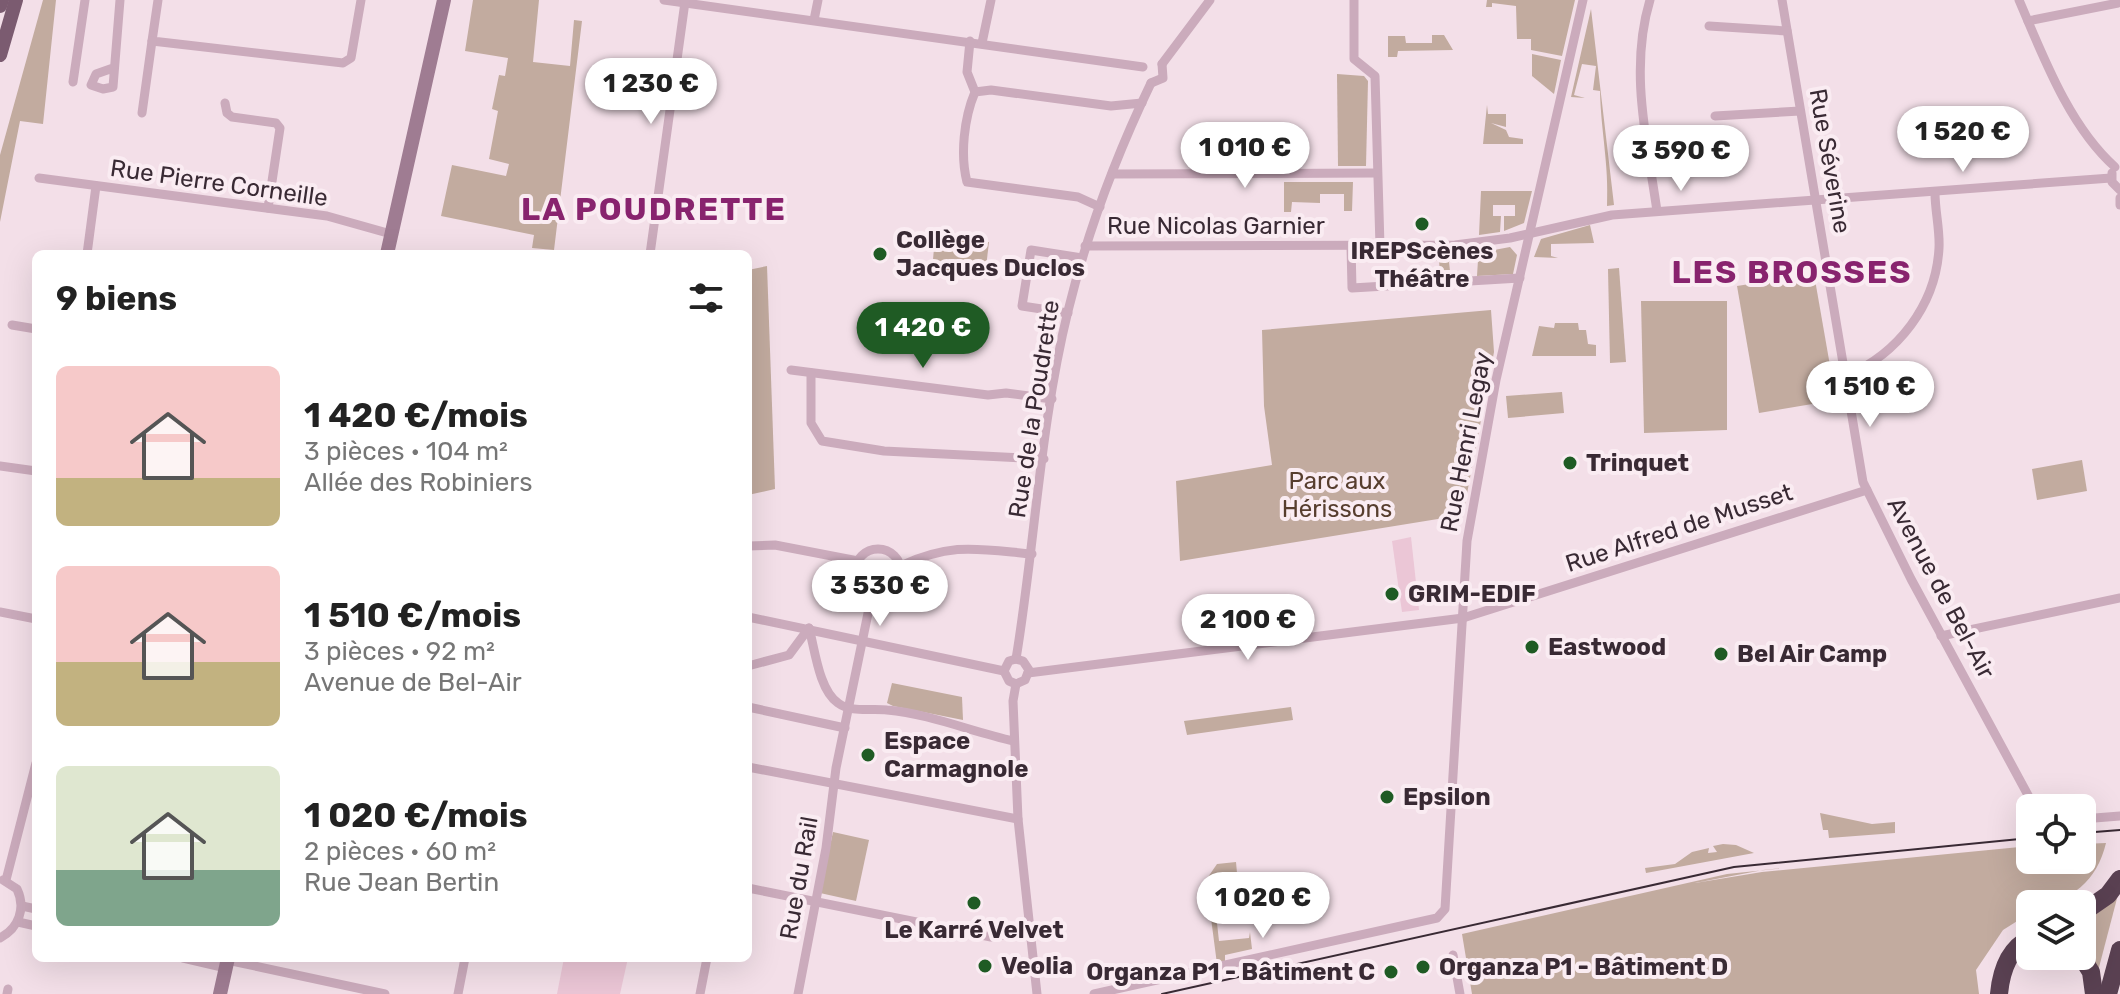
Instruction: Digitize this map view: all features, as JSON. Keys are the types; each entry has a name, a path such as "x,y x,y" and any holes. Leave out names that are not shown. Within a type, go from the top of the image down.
{"highway":[{"path":"2096,903 2108,895 2120,879"},
{"path":"2108,994 2120,950"},
{"path":"1999,994 2003,969 2016,951"},
{"path":"2007,994 2016,966"},
{"path":"2090,970 2094,994"}],"main road":[{"path":"0,6 2,0"},
{"path":"0,55 16,0"}],"street":[{"path":"73,82 85,0"},
{"path":"113,68 120,0"},
{"path":"142,113 158,0"},
{"path":"152,41 343,63 351,58 361,0"},
{"path":"388,250 444,0"},
{"path":"664,0 1143,67 1152,61 1162,64"},
{"path":"814,20 818,0"},
{"path":"982,43 991,0"},
{"path":"1143,67 1144,79 1151,83 1163,78 1162,64 1210,0"},
{"path":"1354,0 1354,59 1375,76 1380,246"},
{"name":"Rue Henri Legay","path":"1094,994 1437,918 1446,901 1467,541 1496,380 1583,0"},
{"path":"1650,0 1639,58 1657,211"},
{"name":"Rue Séverine","path":"1782,0 1846,376"},
{"path":"2019,0 2070,106 2098,151 2118,166 2111,178 2120,190"},
{"path":"651,250 685,2"},
{"path":"2028,21 2078,5 2118,3"},
{"path":"1709,26 1787,31"},
{"path":"970,41 967,72 975,92 968,109 964,169 967,182 1078,197 1100,207"},
{"name":"Rue de la Poudrette","path":"1016,659 1052,399 1068,313 1085,246 1151,83"},
{"path":"975,92 991,90 1111,106 1142,103"},
{"path":"225,103 225,111 232,117 276,123 280,128 268,208"},
{"path":"1715,116 1800,111"},
{"path":"1112,174 1377,173"},
{"name":"Rue Pierre Corneille","path":"39,178 327,216 391,234"},
{"name":"Rue Nicolas Garnier","path":"1085,246 1470,244 1606,215 2111,178"},
{"path":"88,250 96,186"},
{"path":"1846,376 1890,348 1917,318 1931,290 1939,247 1935,193"},
{"path":"2120,198 2120,205"},
{"path":"1351,246 1352,288 1520,278"},
{"path":"1068,313 1022,306 1031,250 1082,258"},
{"path":"12,325 32,328"},
{"path":"791,370 988,395 1006,393 1052,399"},
{"path":"811,373 811,423 822,441 861,449 1044,459"},
{"name":"Avenue de Bel-Air","path":"1846,376 1867,490 1941,636 2027,794"},
{"path":"0,466 32,470"},
{"name":"Rue Alfred de Musset","path":"1028,673 1463,618 1867,490"},
{"path":"752,546 775,545 858,561"},
{"path":"900,566 930,552 961,547 1032,554"},
{"path":"881,549 894,555 900,566 900,576 893,589 872,594 858,583 858,561 866,553 881,549"},
{"name":"Rue du Rail","path":"798,994 836,768 872,594"},
{"path":"1941,636 2120,598"},
{"path":"0,612 32,618"},
{"path":"752,618 1004,671"},
{"path":"752,665 789,655 809,628"},
{"path":"809,628 826,688 836,702 849,709 888,710 962,725 1014,741"},
{"path":"1016,659 1026,663 1028,673 1022,682 1016,684 1009,681 1004,671 1006,664 1016,659"},
{"path":"1016,684 1014,741 1018,819 1037,994"},
{"path":"752,708 845,728"},
{"path":"752,768 1018,819"},
{"path":"0,938 18,922 22,906 17,889 3,880 32,777"},
{"path":"2096,818 2120,816"},
{"path":"752,889 991,937 1030,931"},
{"path":"22,906 32,908"},
{"path":"18,922 32,925"},
{"path":"1453,955 1460,994"},
{"path":"220,994 227,962 385,994"},
{"path":"458,994 464,962"},
{"path":"700,994 706,962"}],"green space":[{"path":"43,0 56,0 43,124 20,121 0,222 0,155"},
{"path":"473,0 539,0 533,62 570,66 574,20 582,21 554,250 532,248 534,235 441,216 452,165 506,176 509,164 489,159 498,111 492,109 499,75 505,76 508,58 465,51"},
{"path":"1487,0 1575,0 1562,56 1531,50 1531,39 1517,39 1516,6 1492,3 1492,7 1486,7"},
{"path":"1591,9 1614,205 1607,206 1600,91 1593,90 1596,66 1582,64 1574,95 1585,98 1571,97"},
{"path":"1432,35 1444,35 1453,50 1398,51 1397,57 1388,57 1388,36 1405,36 1406,43 1432,43"},
{"path":"1532,54 1561,60 1554,94 1532,76"},
{"path":"1337,74 1364,76 1368,81 1366,166 1338,166"},
{"path":"1487,105 1488,114 1506,114 1506,127 1491,123 1506,130 1509,137 1523,139 1523,144 1483,144"},
{"path":"1284,182 1353,182 1352,211 1344,211 1344,194 1320,194 1320,203 1292,202 1291,212 1284,212"},
{"path":"1481,191 1532,191 1524,223 1504,231 1504,216 1515,216 1515,205 1493,205 1493,216 1501,216 1500,232 1479,235"},
{"path":"1590,225 1594,243 1551,244 1551,256 1558,258 1534,257 1541,239"},
{"path":"935,237 989,242 985,276 932,271"},
{"path":"1510,247 1517,255 1513,274 1477,276 1478,260 1449,262 1450,271 1465,271 1472,276 1429,279 1428,273 1440,272 1439,261 1427,261 1427,253 1478,253"},
{"path":"767,266 775,489 752,494 752,269"},
{"path":"1619,268 1626,362 1610,363 1608,269"},
{"path":"1814,274 1836,400 1759,413 1737,286"},
{"path":"1641,301 1727,301 1727,430 1644,433"},
{"name":"Parc aux Hérissons","path":"1491,310 1494,352 1462,520 1445,522 1444,518 1180,561 1176,481 1272,465 1264,406 1262,330"},
{"path":"1555,323 1578,323 1579,330 1586,330 1588,344 1596,345 1596,356 1532,356 1539,326 1554,328"},
{"path":"1881,362 1889,386 1858,394 1855,380"},
{"path":"1562,392 1564,413 1508,418 1506,396"},
{"path":"2082,460 2087,491 2037,500 2032,469"},
{"path":"892,683 962,697 963,720 887,703"},
{"path":"1291,707 1293,720 1187,735 1184,721"},
{"path":"1820,813 1872,824 1895,822 1895,833 1829,838 1828,830 1823,830"},
{"path":"833,832 869,840 856,901 820,893"},
{"path":"2096,843 2106,843 2096,869"},
{"path":"1736,845 1754,853 1646,873 1645,868 1675,864 1692,852 1709,848 1708,853 1717,852 1713,846"},
{"path":"2016,847 2016,874 2092,874 2077,890 2016,890 2016,922 2003,930 1976,970 1979,994 1472,994 1462,934 1727,874 1761,870 1695,883 1762,872"},
{"path":"1236,862 1237,873 1221,877 1225,910 1221,911 1223,922 1217,923 1219,941 1249,938 1250,932 1252,949 1225,955 1225,963 1217,964 1206,880 1217,864"},
{"path":"2120,887 2097,975 2094,970 2096,906"}],"shaded area":[{"path":"1411,537 1419,610 1402,612 1392,541"},
{"path":"563,962 627,962 620,994 557,994"}],"tram line":[{"path":"2096,832 2120,830"},
{"path":"1162,994 1734,867 2016,839"}],"place":[{"name":"IREPScènes Théâtre","path":"1422,224"},
{"name":"Collège Jacques Duclos","path":"880,254"},
{"name":"Trinquet","path":"1570,463"},
{"name":"GRIM-EDIF","path":"1392,594"},
{"name":"Eastwood","path":"1532,647"},
{"name":"Bel Air Camp","path":"1721,654"},
{"name":"Espace Carmagnole","path":"868,755"},
{"name":"Epsilon","path":"1387,797"},
{"name":"Le Karré Velvet","path":"974,903"},
{"name":"Veolia","path":"985,966"},
{"name":"Organza P1 - Bâtiment D","path":"1423,967"},
{"name":"Organza P1 - Bâtiment C","path":"1391,972"}],"district":[{"name":"LA POUDRETTE","path":"654,209"},
{"name":"LES BROSSES","path":"1792,272"}]}
